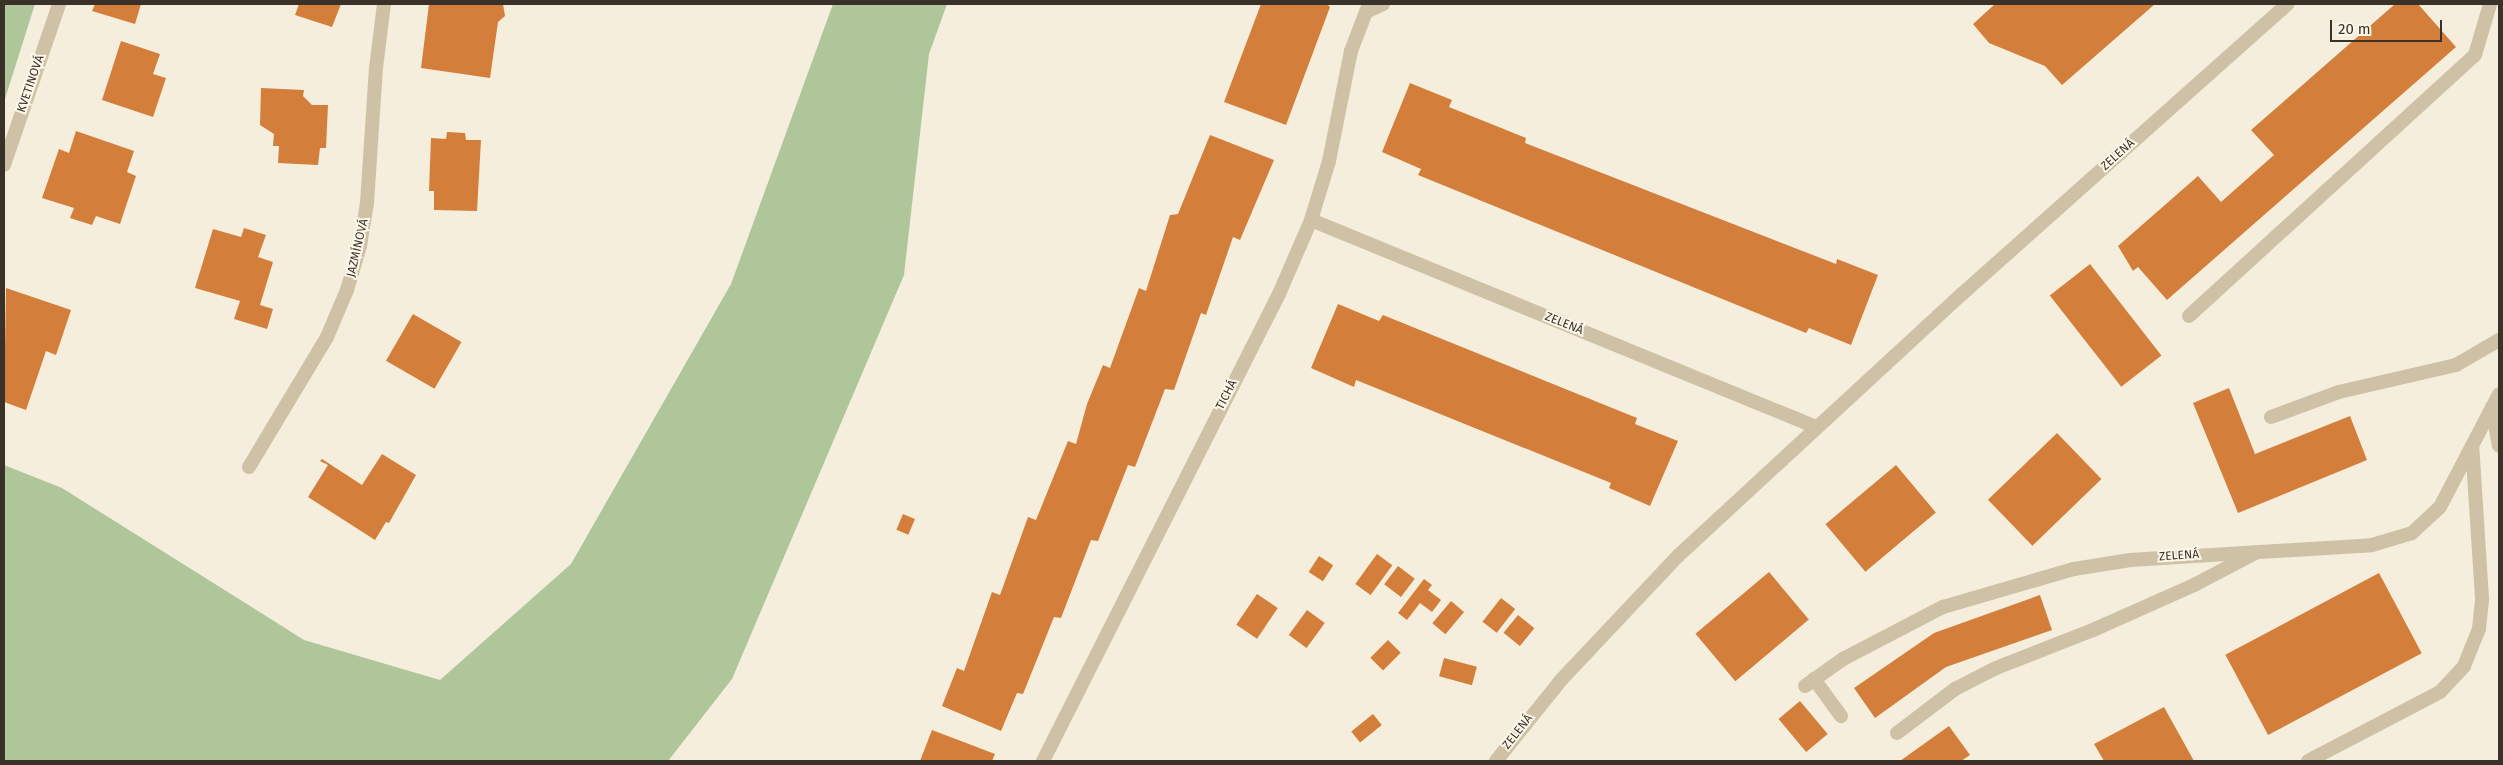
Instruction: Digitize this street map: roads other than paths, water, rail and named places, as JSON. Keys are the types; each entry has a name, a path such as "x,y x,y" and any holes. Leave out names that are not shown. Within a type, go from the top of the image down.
{"street":[{"name":"KVETINOVÁ","path":"4,165 58,4"},
{"name":"JAZMÍNOVÁ","path":"249,467 327,337 347,290 360,246 367,203 376,68 384,4"},
{"name":"TICHÁ","path":"1044,761 1274,302 1311,220 1329,161 1351,51 1367,8 1382,4"},
{"name":"ZELENÁ","path":"1496,761 1540,704 1610,625 1680,554 1816,427 2286,4"},
{"path":"2189,316 2475,55 2488,22 2490,4"},
{"path":"2488,22 2499,11"},
{"name":"ZELENÁ","path":"1311,220 1816,427"},
{"path":"2272,417 2339,392 2456,365 2499,340"},
{"name":"ZELENÁ","path":"1841,716 1809,683 1890,632 1943,608 2038,580 2130,560 2372,545 2412,533 2440,507 2499,394"},
{"path":"2492,407 2499,445"},
{"path":"2308,761 2440,692 2464,666 2479,630 2482,598 2472,446"},
{"path":"1897,733 1955,690 1996,668 2102,626 2258,552"}]}
